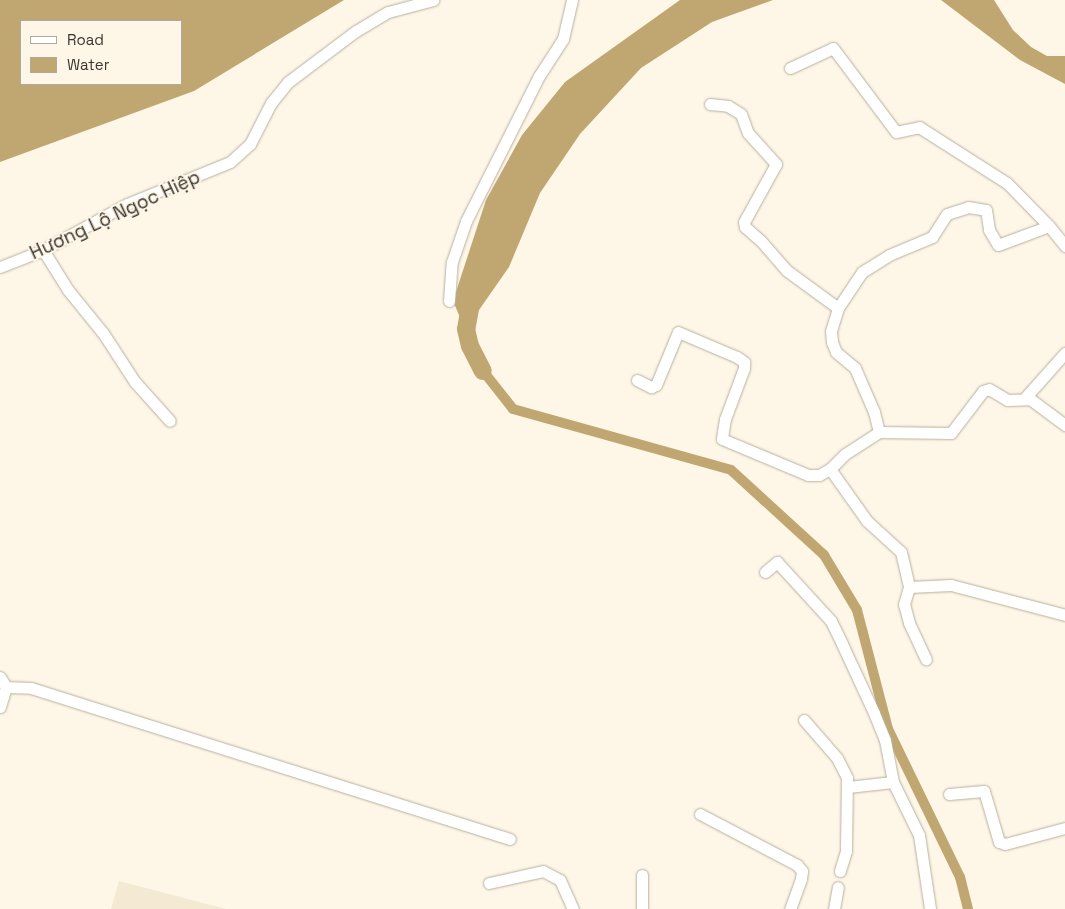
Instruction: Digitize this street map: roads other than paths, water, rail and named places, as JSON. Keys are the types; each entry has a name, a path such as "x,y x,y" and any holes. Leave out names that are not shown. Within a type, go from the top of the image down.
{"street":[{"name":"Hương Lộ Ngọc Hiệp","path":"0,267 43,250 127,204 230,162 250,144 271,103 288,82 356,31 382,16 398,8 433,0"},
{"path":"449,301 452,262 466,221 538,76 563,39 572,0"},
{"path":"790,68 833,48 896,132 919,127 1008,183 1065,246"},
{"path":"710,104 728,106 741,114 748,133 776,164 744,222 745,227 761,241 786,270 838,308"},
{"path":"879,432 874,412 855,368 836,352 832,342 831,331 838,308 862,272 888,255 932,237 940,221 956,209 980,207 986,210 992,240 998,245 1048,226"},
{"path":"43,250 68,290 103,333 135,382 170,421"},
{"path":"637,380 651,387 656,385 674,337 678,332 686,333 744,362 725,419 722,439 808,475 819,475 830,469 845,454 879,432 951,432 983,391 989,389 1007,400 1024,400 1040,404 1065,425"},
{"path":"1024,400 1065,353"},
{"path":"830,469 867,521 901,552 910,587 904,604 909,623 926,659"},
{"path":"765,572 777,562 831,621 885,740 894,782 918,835 930,909"},
{"path":"910,587 951,585 1065,615"},
{"path":"0,707 3,682 31,688 510,839"},
{"path":"804,720 837,758 847,778 846,851 840,871"},
{"path":"848,787 894,782"},
{"path":"949,794 984,791 999,842 1006,844 1065,828"},
{"path":"700,814 797,865 802,871 802,880 790,909"},
{"path":"489,883 543,871 560,880 573,909"},
{"path":"642,875 642,909"},
{"path":"834,909 838,887"}],"water":[{"path":"0,0 344,0 194,91 0,162"},
{"path":"680,0 773,0 712,22 641,68 580,134 540,193 509,267 479,310 475,331 483,371 453,301 486,200 522,135 565,82"},
{"path":"941,0 994,0 1013,30 1031,47 1047,56 1065,56 1065,84 1020,60"}],"waterway":[{"path":"469,312 466,329 470,346 483,371"},
{"path":"483,371 513,409 731,470 824,555 857,610 888,729 960,877 968,909"}]}
